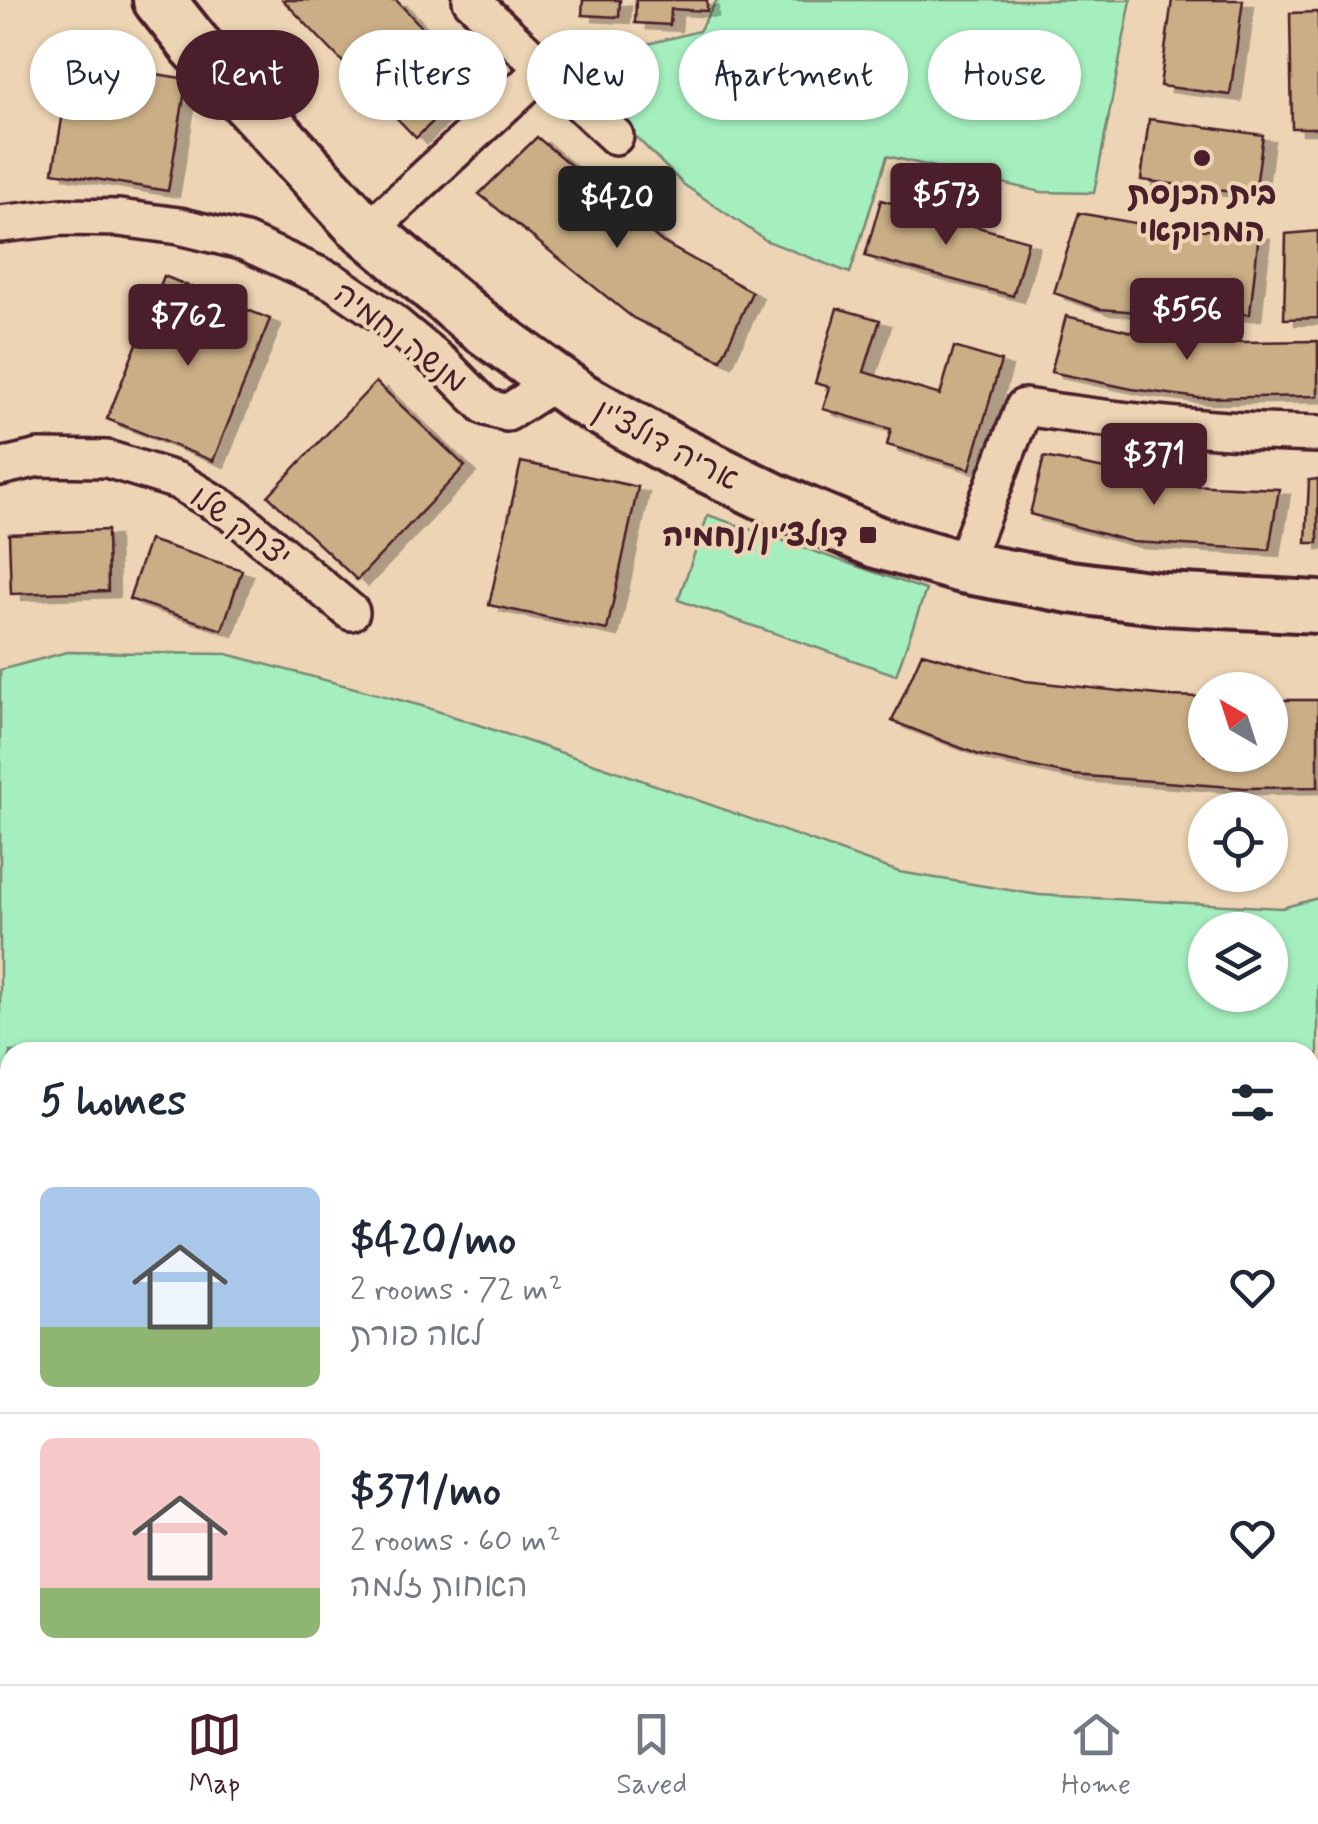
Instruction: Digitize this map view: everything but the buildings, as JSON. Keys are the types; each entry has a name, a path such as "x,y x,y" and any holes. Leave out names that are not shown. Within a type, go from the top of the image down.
{"street":[{"name":"אריה דולצ'ין","path":"160,0 268,127 368,231 476,323 580,398 671,449 776,500 876,542 962,567 1164,599 1318,607"},
{"path":"471,0 527,54"},
{"path":"368,231 527,84"},
{"path":"597,120 614,136"},
{"name":"מנשה נחמיה","path":"0,224 119,218 178,226 245,242 334,282 387,318 446,367 486,408 508,413 557,381"},
{"path":"962,567 1024,408 1133,423 1318,434"},
{"name":"יצחק שלו","path":"0,467 39,458 107,459 178,481 235,515 351,612"}],"green space":[{"path":"717,0 1131,0 1094,193 1041,192 887,156 850,273 767,241 683,184 621,120 659,120 659,41 679,36 679,120 908,120 908,30 700,30"},
{"path":"708,515 926,590 896,675 678,600"},
{"path":"67,652 227,654 422,706 899,872 1039,895 1282,908 1318,898 1318,1042 0,1042 0,670"}],"place":[{"name":"בית הכנסת המרוקאי","path":"1202,158"},
{"name":"דולצ׳ין/נחמיה","path":"868,535"}]}
